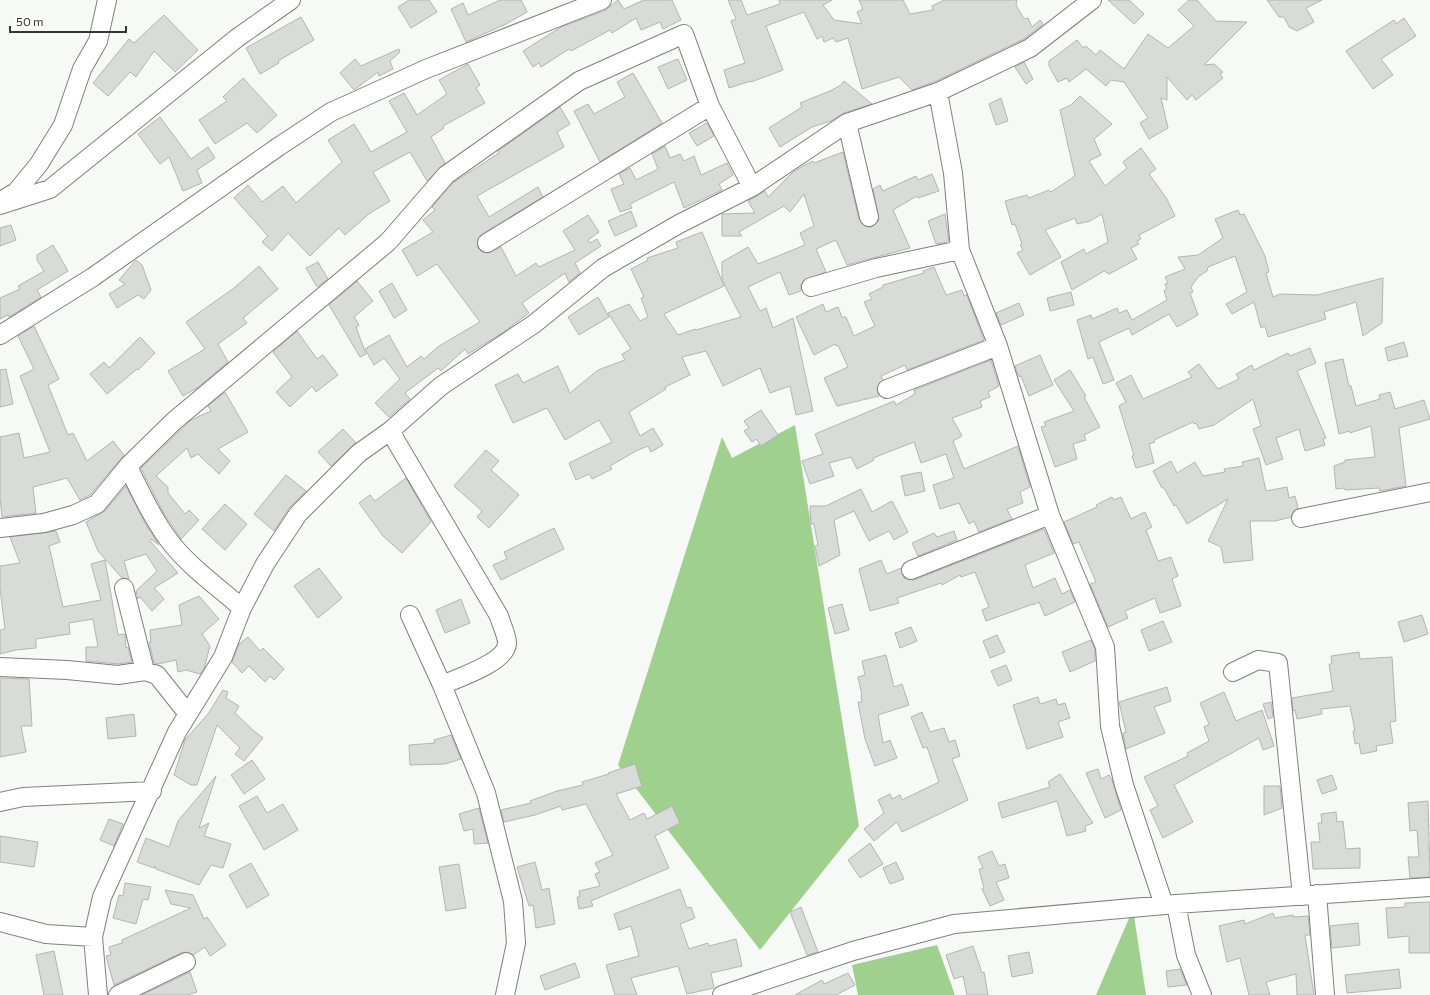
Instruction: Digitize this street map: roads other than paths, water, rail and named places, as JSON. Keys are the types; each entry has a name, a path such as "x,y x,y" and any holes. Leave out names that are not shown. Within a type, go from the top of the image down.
{"street":[{"path":"0,201 16,192 40,164 63,125 82,69 98,41 107,0"},
{"path":"0,205 50,189 237,38 291,0"},
{"path":"0,335 93,277 278,147 331,112 426,69 602,0"},
{"path":"98,995 93,937 102,897 152,791 177,732 223,657 242,608 265,564 298,514 359,453 390,431 441,386 534,324 603,268 679,224 752,187 846,123 938,92 1030,48 1092,0"},
{"path":"0,528 44,523 73,515 97,504 129,465 174,421 388,242 446,175 579,81 684,34 710,106 752,187"},
{"path":"938,92 953,174 960,250 998,346 1050,516 1105,647 1110,726 1124,784 1202,995"},
{"path":"487,243 710,106"},
{"path":"846,123 869,217"},
{"path":"811,287 876,268 960,250"},
{"path":"887,389 998,346"},
{"path":"390,431 499,616 507,643 504,654 485,666 442,685"},
{"path":"129,465 131,473 151,513 172,543 198,570 242,608"},
{"path":"1300,518 1430,492"},
{"path":"911,570 1050,516"},
{"path":"124,588 145,671"},
{"path":"410,615 442,685 486,793 513,901 516,942 505,995"},
{"path":"1233,672 1258,660 1278,663 1309,895 1325,995"},
{"path":"0,667 67,670 118,675 145,671 157,675 188,714"},
{"path":"0,802 22,797 152,791"},
{"path":"722,995 853,951 954,924 1170,905 1430,887"},
{"path":"0,922 46,934 93,937"},
{"path":"118,995 186,962"}]}
